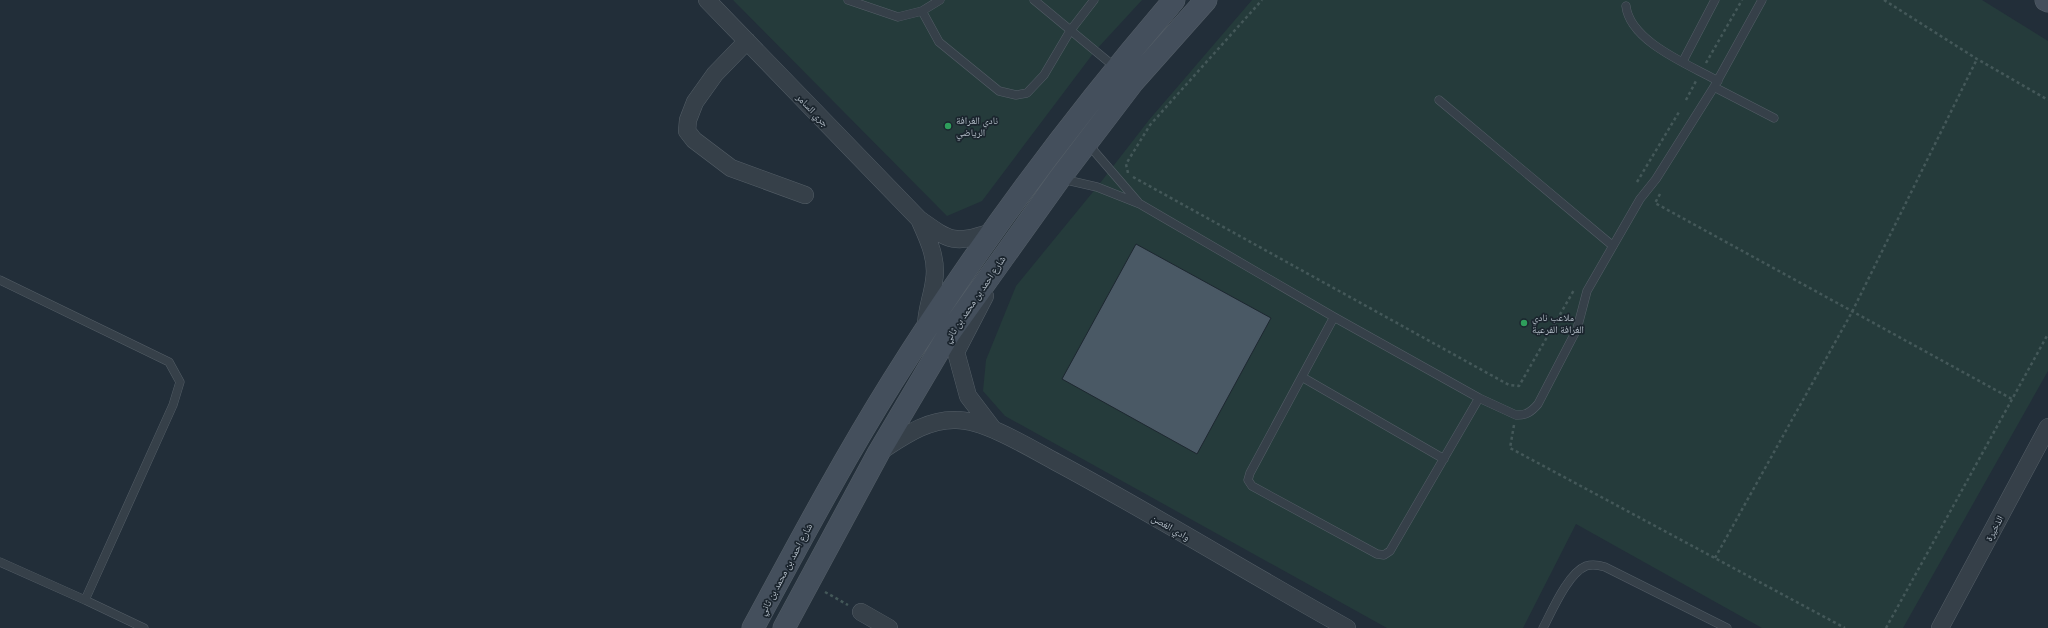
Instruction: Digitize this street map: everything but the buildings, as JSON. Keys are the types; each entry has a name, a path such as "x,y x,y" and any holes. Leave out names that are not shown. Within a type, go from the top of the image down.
{"street":[{"name":"جري السامر","path":"707,0 919,219 946,236 959,240 992,232"},
{"name":"شارع احمد بن محمد بن ثاني","path":"754,628 844,462 890,384 926,330 992,232 1047,156 1174,0"},
{"name":"شارع احمد بن محمد بن ثاني","path":"784,628 879,452 950,332 1060,178 1088,144 1141,72 1206,0"},
{"path":"747,41 715,74 694,102 688,120 687,131 694,140 731,168 805,195"},
{"name":"جري السامر","path":"919,219 931,248 936,269 925,318 926,330"},
{"name":"وادي الغصن","path":"993,429 968,396 956,352 1012,244"},
{"name":"وادي الغصن","path":"879,452 913,431 935,422 957,420 993,429 1090,480 1344,627"},
{"name":"الذخيرة","path":"1940,628 2048,427"},
{"path":"861,612 883,626"}],"lane":[{"path":"848,0 898,17 922,11 940,0"},
{"path":"1034,0 1117,69"},
{"path":"922,11 939,42 999,91 1016,95 1027,93 1044,74 1070,31 1094,0"},
{"path":"1683,61 1715,0"},
{"path":"1060,178 1097,187 1140,204 1334,317 1479,398 1516,415 1530,413 1538,404 1577,330 1586,291 1640,199 1656,179 1716,84 1762,0"},
{"path":"1626,6 1626,12 1637,30 1651,43 1702,72 1716,84 1774,118"},
{"path":"1440,100 1613,246"},
{"path":"1088,144 1140,204"},
{"path":"0,280 169,362 180,382 173,405 85,600"},
{"path":"1334,317 1250,473 1248,480 1252,486 1377,554 1384,555 1390,551 1479,398"},
{"path":"1302,377 1444,459"},
{"path":"0,562 144,628"},
{"path":"1543,628 1572,577 1586,566 1596,565 1605,567 1727,628"}],"path":[{"path":"1262,0 1150,125 1126,164 1128,174 1509,385 1519,386 1576,286"},
{"path":"1686,100 1742,0"},
{"path":"1884,0 1977,59 2048,100"},
{"path":"1716,558 1852,312 1977,59"},
{"path":"1635,185 1679,112"},
{"path":"1649,188 1660,194 1655,203 2012,399"},
{"path":"1886,628 2048,334"},
{"path":"1516,415 1510,448 1845,628"},
{"path":"809,583 861,612"}],"green space":[{"name":"نادي الغرافة الرياضي","path":"733,0 1142,0 1095,51 982,201 947,216"},
{"name":"ملاعب نادي الغرافة الفرعية","path":"1252,0 1982,0 2048,41 2048,371 1903,628 1762,628 1576,524 1523,628 1387,628 1005,416 983,391 986,360 1016,286 1097,187 1149,120"}],"place":[{"name":"نادي الغرافة الرياضي","path":"948,126"},
{"name":"ملاعب نادي الغرافة الفرعية","path":"1524,323"}]}
